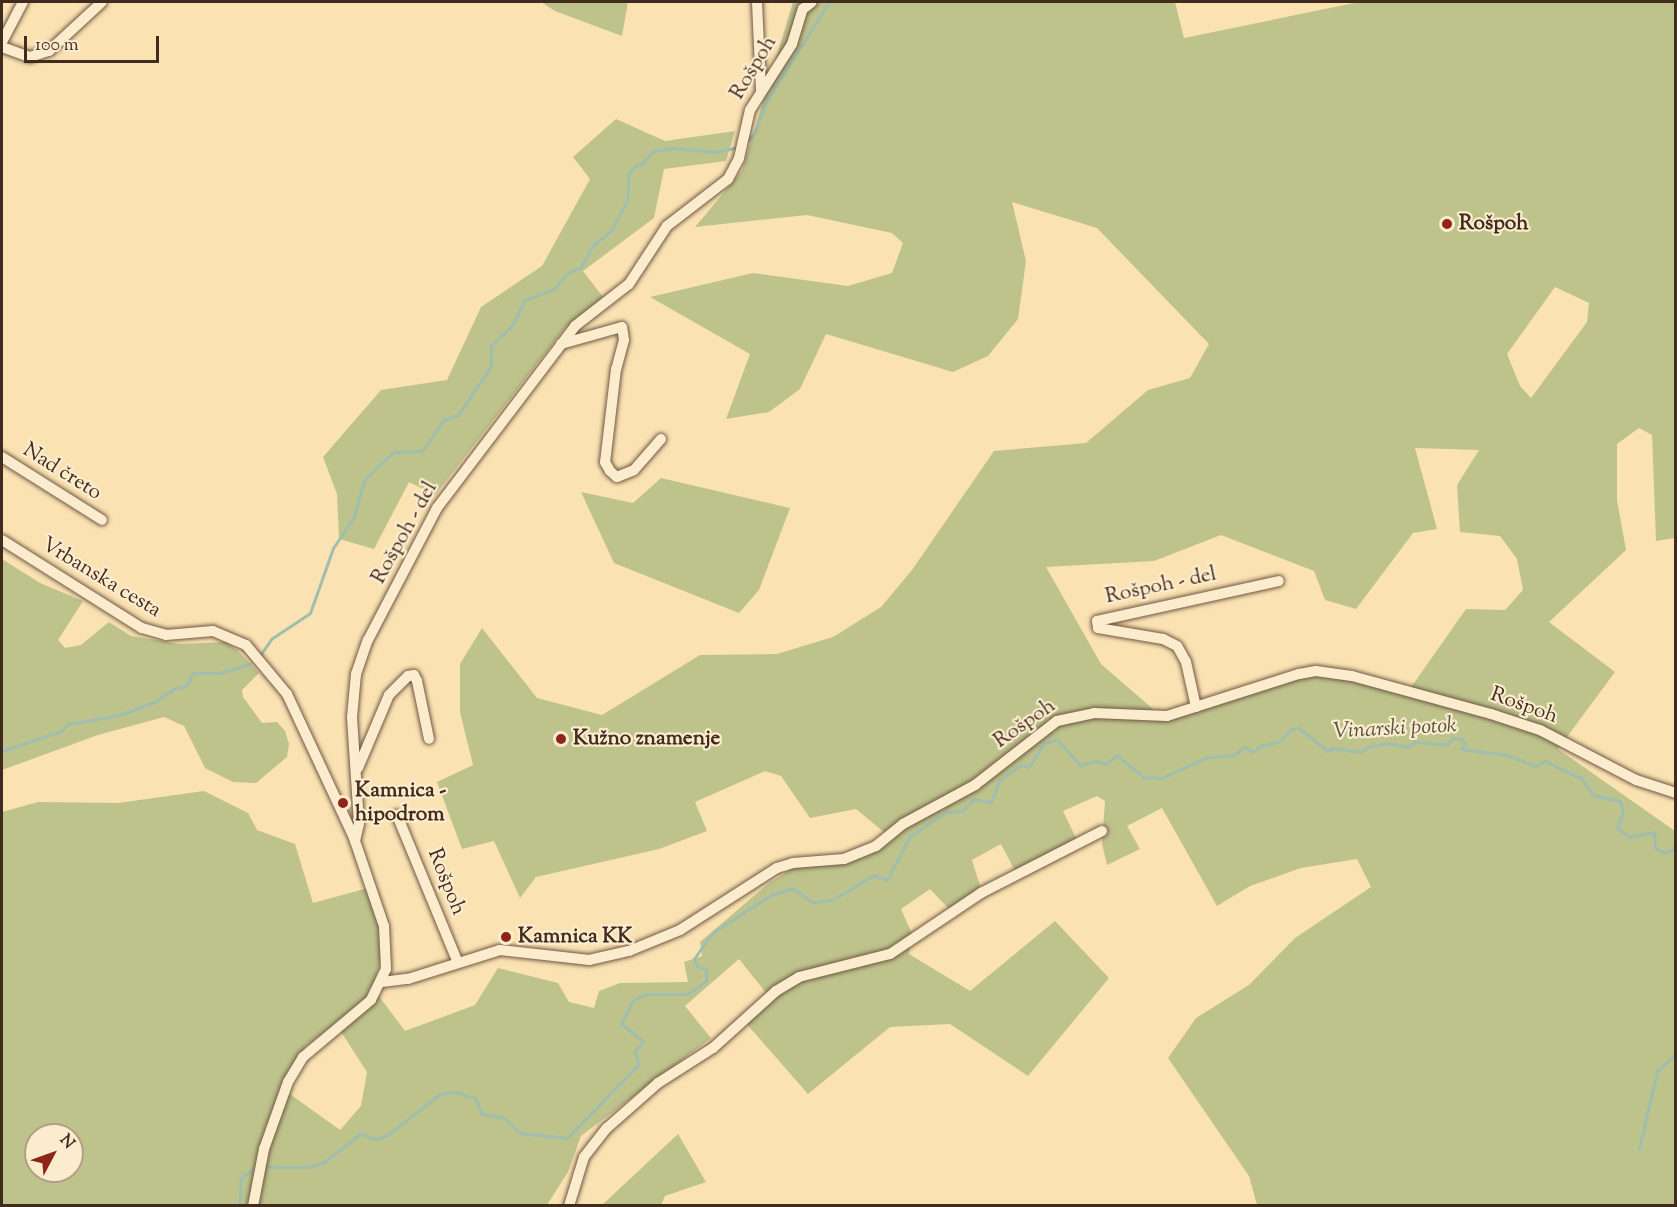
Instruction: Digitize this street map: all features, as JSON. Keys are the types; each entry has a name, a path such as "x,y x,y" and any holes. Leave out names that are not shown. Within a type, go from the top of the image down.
{"street":[{"path":"2,42 23,2"},
{"path":"2,47 30,57 49,51 102,2"},
{"path":"757,2 761,91"},
{"name":"Rošpoh","path":"739,158 741,138 761,91 792,44 803,9 812,2"},
{"name":"Rošpoh - del","path":"355,841 359,824 352,717 356,674 368,640 437,508 575,326 628,284 667,226 715,191 728,178 739,158"},
{"path":"561,344 622,327 624,340 616,369 605,462 610,471 624,476 634,470 661,438"},
{"name":"Nad čreto","path":"2,457 102,520"},
{"name":"Vrbanska cesta","path":"2,540 142,628 156,634 225,633 251,650 267,667 304,725 355,841"},
{"name":"Rošpoh - del","path":"1196,707 1186,662 1177,646 1163,639 1098,628 1096,621 1279,581"},
{"name":"Rošpoh","path":"382,982 408,980 508,949 589,960 629,951 680,930 777,868 793,863 844,860 876,846 903,824 975,785 1057,721 1094,713 1167,716 1299,674 1316,671 1352,676 1540,730 1636,780 1676,793"},
{"name":"Rošpoh - del","path":"357,770 389,695 408,676 414,675 417,681 429,739"},
{"name":"Rošpoh","path":"397,815 458,963"},
{"path":"569,1206 585,1157 607,1128 658,1083 713,1048 776,992 799,977 890,954 981,893 1102,831"},
{"path":"253,1206 261,1162 279,1103 303,1057 351,1020 375,996 382,982 388,954 384,926 355,841"}],"green space":[{"path":"541,2 628,2 622,36 555,11"},
{"path":"793,2 1175,2 1184,38 1359,2 1675,2 1675,538 1656,541 1652,435 1639,428 1617,444 1617,500 1626,550 1549,622 1615,672 1558,749 1675,831 1675,1205 1257,1205 1249,1176 1168,1058 1196,1018 1249,985 1295,938 1371,887 1357,859 1301,868 1250,886 1217,906 1162,808 1127,826 1140,849 1107,865 1102,844 1105,801 1097,796 1063,811 1077,840 1015,871 1001,844 972,860 981,889 950,910 930,889 901,909 912,934 909,954 970,991 1055,921 1109,978 1028,1076 950,1024 890,1027 808,1094 745,1022 771,999 739,959 685,1006 711,1038 581,1136 568,1172 547,1205 2,1206 2,812 38,802 118,803 204,791 248,813 257,830 295,844 313,903 368,888 383,924 382,955 373,988 405,1031 475,1005 498,968 558,983 569,1002 594,1008 599,991 620,983 688,982 684,962 702,956 700,942 769,883 795,867 862,858 891,838 856,809 810,818 781,776 765,771 695,802 707,831 659,849 536,877 520,898 494,841 462,849 437,782 473,765 460,712 460,664 482,628 537,698 602,715 700,655 777,654 833,637 881,607 912,570 994,451 1086,443 1148,390 1190,378 1209,344 1097,228 1012,202 1026,261 1018,319 988,356 953,372 826,334 800,389 769,412 726,419 750,354 650,297 753,273 848,286 892,273 903,243 892,233 807,215 695,227 742,171","holes":["1555,287 1589,303 1587,322 1531,398 1520,386 1507,354","1415,448 1479,450 1457,485 1460,532 1500,536 1517,559 1523,590 1505,610 1466,609 1407,693 1311,672 1161,716 1101,664 1046,567 1154,561 1221,535 1314,571 1325,600 1356,609 1413,533 1437,529","336,1024 367,1072 361,1106 340,1130 280,1087 306,1046"]},
{"path":"616,119 665,141 735,131 726,161 664,169 654,218 583,271 603,297 564,329 435,495 409,482 374,549 339,539 337,494 323,457 381,390 447,380 481,307 542,266 590,179 573,157"},
{"path":"661,478 790,508 759,590 739,613 614,563 581,492 633,503"},
{"path":"2,559 40,583 83,601 58,640 65,648 81,645 109,622 131,636 180,644 225,642 237,650 259,673 242,690 243,697 262,723 277,722 285,731 289,744 287,757 256,783 233,782 205,768 184,726 164,717 98,735 2,770"},
{"path":"678,1134 706,1182 665,1196 661,1205 602,1205"}],"waterway":[{"path":"745,144 755,132 766,102 829,2"},
{"path":"259,657 271,639 310,613 333,548 354,517 364,480 393,452 422,451 444,420 458,415 491,366 491,345 511,327 525,300 554,289 568,273 581,267 593,245 611,231 627,201 629,173 634,167 642,164 653,151 672,148 714,152 740,147"},
{"path":"2,751 61,731 67,724 120,715 156,701 173,689 186,686 193,673 220,673 250,664"},
{"name":"Vinarski potok","path":"836,898 874,875 887,880 910,836 946,812 962,811 974,799 991,802 999,781 1020,765 1029,767 1044,743 1057,740 1080,765 1095,761 1105,764 1117,755 1143,777 1161,778 1208,757 1234,755 1244,747 1253,752 1260,746 1278,742 1291,729 1299,728 1327,751 1332,748 1361,752 1367,747 1389,743 1407,747 1415,742 1447,745 1452,738 1462,739 1465,744 1461,749 1507,755 1535,766 1545,761 1582,779 1593,795 1620,801 1623,812 1617,828 1629,837 1654,832 1655,848 1664,853 1673,850 1676,841"},
{"name":"Vinarski potok","path":"263,1167 308,1167 324,1162 360,1134 376,1139 386,1136 440,1094 455,1092 475,1098 482,1114 505,1118 520,1133 567,1138 638,1065 635,1051 643,1041 621,1024 632,1001 645,994 687,994 706,981 706,969 697,966 694,959 706,941 715,931 771,895 792,888 812,902 832,900"},
{"path":"1639,1149 1657,1071 1676,1053"},
{"name":"Vinarski potok","path":"239,1206 241,1178 257,1166"}],"place":[{"name":"Rošpoh","path":"1447,224"},
{"name":"Kužno znamenje","path":"561,739"},
{"name":"Kamnica - hipodrom","path":"343,803"},
{"name":"Kamnica KK","path":"506,937"}]}
